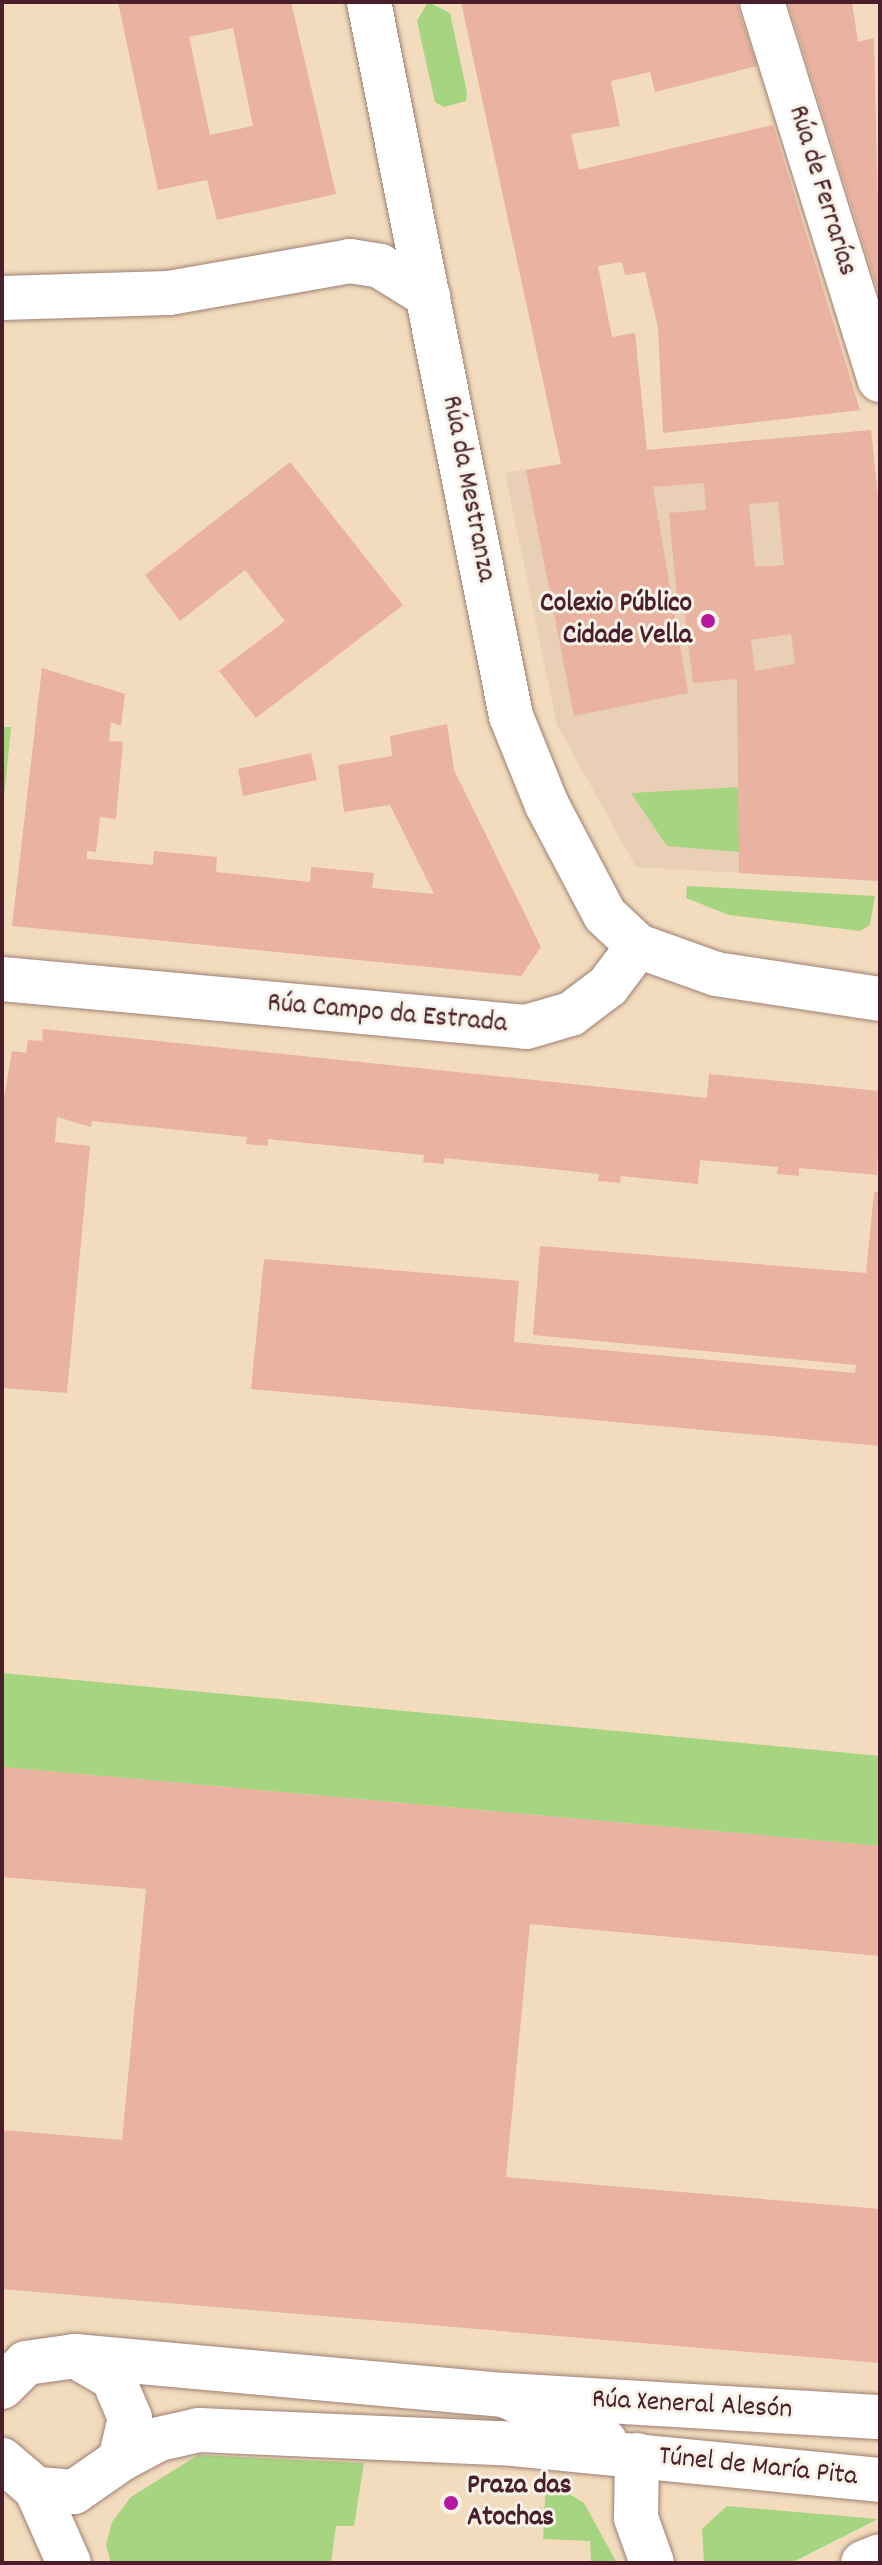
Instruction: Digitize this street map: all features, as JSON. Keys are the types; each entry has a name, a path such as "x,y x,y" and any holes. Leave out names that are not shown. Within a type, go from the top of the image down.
{"street":[{"name":"Rúa da Mestranza","path":"369,2 511,716 605,915 638,946"},
{"name":"Rúa de Ferrarías","path":"762,2 877,361"},
{"path":"2,298 169,293 350,261 380,266 428,296"},
{"path":"638,946 716,974 880,999"},
{"name":"Rúa Campo da Estrada","path":"2,979 526,1027 571,1014 608,986 638,946"},
{"path":"2,2351 504,2395 637,2455"},
{"path":"2,2387 60,2356"},
{"path":"60,2356 113,2378 124,2397 130,2418 120,2460"},
{"name":"Rúa Xeneral Alesón","path":"504,2395 880,2417"},
{"path":"36,2489 92,2486 120,2460 159,2439 199,2430 637,2455"},
{"path":"637,2455 636,2518 652,2563"},
{"name":"Túnel de María Pita","path":"637,2455 880,2480"},
{"path":"2,2460 36,2489 69,2563"},
{"path":"863,2563 880,2556"}],"shaded area":[{"name":"Colexio Público Cidade Vella","path":"871,430 880,517 880,881 636,867 557,725 505,473 647,450"}],"green space":[{"path":"428,2 450,13 467,93 466,101 444,107 435,102 417,21"},
{"path":"2,727 11,727 2,818"},
{"path":"740,787 739,852 667,846 631,793"},
{"path":"687,886 875,896 870,925 860,931 729,915 686,898"},
{"path":"2,1673 880,1756 880,1846 2,1767"},
{"path":"198,2455 364,2463 354,2526 336,2526 331,2563 111,2563 106,2545 112,2522 131,2497"},
{"path":"546,2480 584,2503 617,2563 591,2563 590,2541 543,2539"},
{"path":"727,2506 878,2519 791,2563 704,2563 702,2529"}],"building":[{"path":"118,2 291,2 336,194 217,220 207,180 158,190","holes":["233,28 253,126 210,135 189,37"]},
{"path":"461,2 736,2 757,66 655,92 650,72 611,81 620,126 571,134 579,170 773,125 860,410 663,433 658,328 645,272 625,275 622,262 598,266 612,337 635,333 647,450 871,430 880,517 880,881 739,873 737,679 693,683 683,599 677,599 669,513 706,510 704,483 653,487 688,693 574,716 526,470 561,464","holes":["778,502 784,565 755,567 749,504","791,634 795,664 755,671 751,640"]},
{"path":"788,2 852,2 858,42 874,38 880,297"},
{"path":"290,462 403,605 256,718 219,671 285,621 245,570 180,621 145,575"},
{"path":"42,668 125,694 121,726 111,722 109,741 123,742 116,819 100,817 96,852 87,851 87,859 153,865 154,851 217,857 216,872 310,882 311,867 374,873 372,888 434,894 390,805 344,812 338,765 392,756 390,736 447,724 454,770 541,947 521,976 12,926"},
{"path":"311,753 317,780 243,796 238,769"},
{"path":"43,1029 707,1098 709,1074 880,1091 877,1175 799,1168 799,1176 777,1174 778,1167 700,1160 698,1184 621,1176 620,1183 598,1181 599,1174 444,1158 444,1164 423,1162 424,1155 268,1139 268,1146 246,1144 247,1137 92,1121 91,1127 57,1117 55,1142 90,1146 67,1393 2,1388 2,1110 12,1051 26,1053 28,1040 42,1041"},
{"path":"874,1192 880,1192 880,1446 251,1389 264,1259 519,1281 514,1342 855,1373 856,1365 533,1335 540,1246 866,1273"},
{"path":"2,1767 880,1846 880,1956 530,1924 506,2177 880,2209 880,2363 2,2289 2,2130 122,2140 146,1889 2,1877"}],"place":[{"name":"Colexio Público Cidade Vella","path":"708,621"},
{"name":"Praza das Atochas","path":"451,2503"}]}
